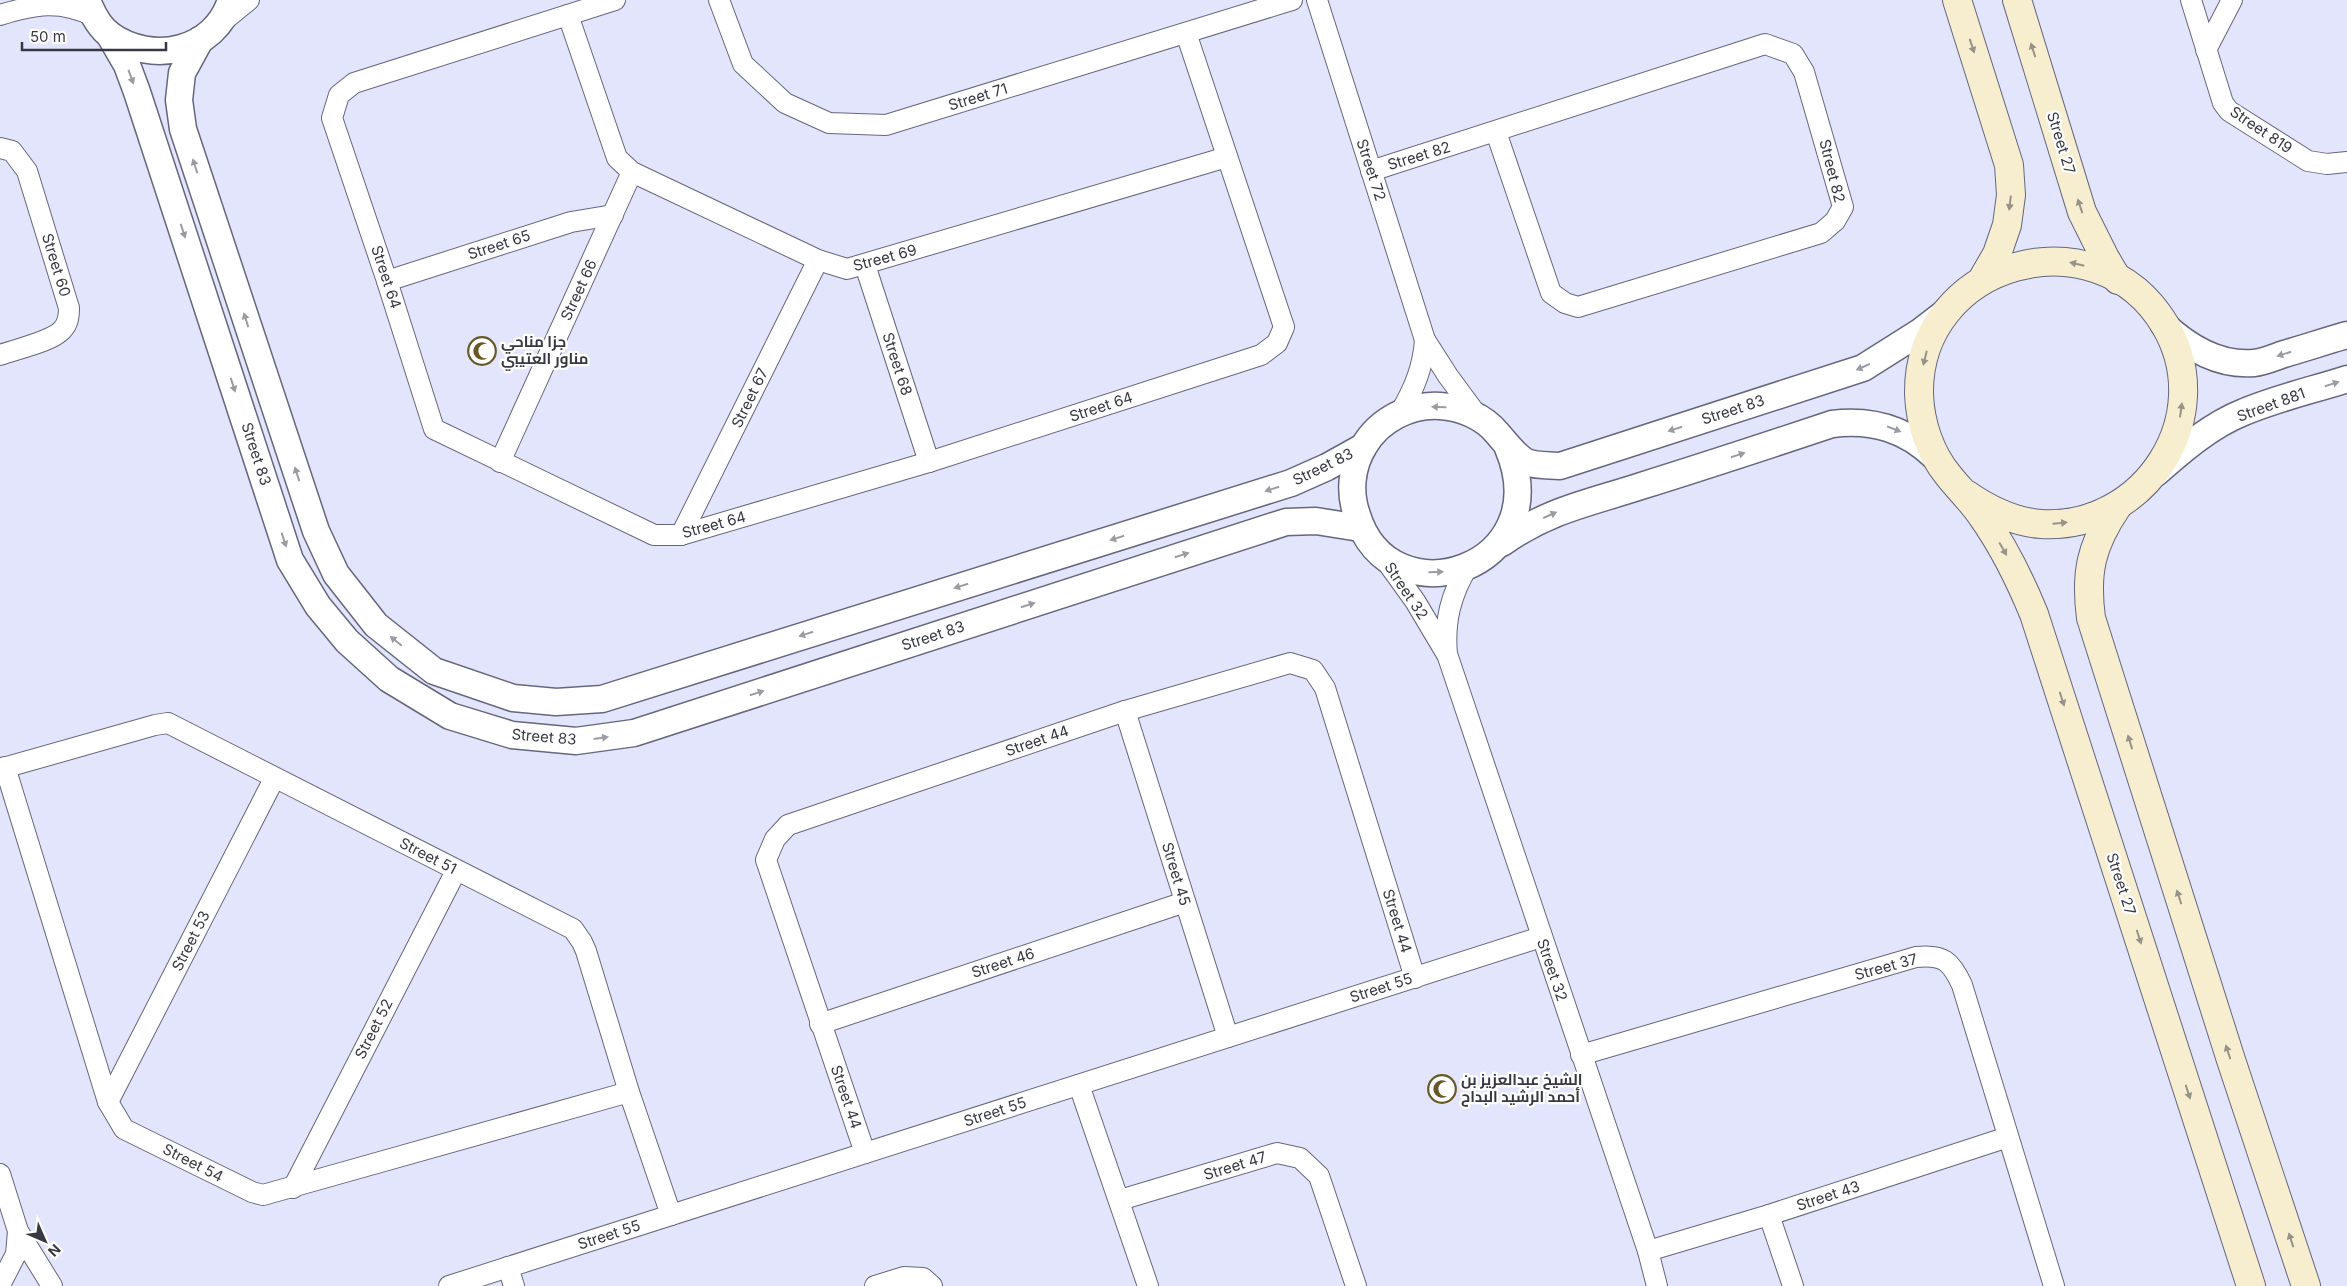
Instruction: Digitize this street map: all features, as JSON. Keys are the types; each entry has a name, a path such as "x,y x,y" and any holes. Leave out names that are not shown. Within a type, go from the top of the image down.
{"main road":[{"path":"1957,0 2009,165 2011,196 2007,225 1997,254 1982,280"},
{"name":"Street 27","path":"2017,0 2082,212 2118,280"},
{"path":"2117,507 2079,521 2059,524 2039,524 2000,514 1966,494 1947,475 1936,457 1926,436 1919,394 1926,350 1947,311 1982,280 2010,268 2040,262 2071,262 2100,270 2127,285 2150,305 2164,325 2179,363 2182,403 2172,442 2152,477 2117,507 2104,526 2094,548 2088,571 2088,595 2091,618 2231,1060 2306,1286"},
{"name":"Street 27","path":"1966,494 2007,556 2034,614 2250,1286"}],"street":[{"name":"Street 83","path":"231,0 228,9 207,34 182,73 179,100 182,129 316,532 336,574 376,625 434,671 513,698 556,702 602,699 1291,483 1328,468 1363,447"},
{"path":"0,15 45,2 55,1 79,4 96,16 129,46 153,52 178,50 207,34 249,0"},
{"name":"Street 64","path":"615,0 354,83 339,94 332,118 434,429 654,535 682,535 929,462 1261,355 1277,342 1284,327 1186,33"},
{"name":"Street 71","path":"719,0 743,64 785,103 830,123 886,125 1292,0"},
{"name":"Street 72","path":"1317,0 1425,340 1448,376 1479,418"},
{"name":"Street 819","path":"2191,0 2223,103 2234,116 2308,161 2327,164 2347,162"},
{"path":"2206,50 2232,0"},
{"name":"Street 83","path":"96,16 127,65 137,92 290,560 318,606 347,641 389,679 450,716 512,735 576,741 634,733 1286,522 1316,521 1360,528"},
{"name":"Street 69","path":"568,16 617,158 632,172 818,260 847,269 1227,157"},
{"name":"Street 82","path":"1371,170 1496,132 1765,44 1793,54 1804,72 1843,207 1836,221 1821,233 1578,307 1565,303 1551,293 1496,132"},
{"name":"Street 60","path":"0,148 12,151 27,171 69,308 66,326 61,332 50,338 0,355"},
{"name":"Street 66","path":"500,462 632,172"},
{"name":"Street 65","path":"387,281 571,222 613,215"},
{"name":"Street 67","path":"682,535 818,260"},
{"name":"Street 68","path":"865,265 929,462"},
{"name":"Street 83","path":"1508,448 1527,462 1560,466 1863,368 1920,332 1947,311"},
{"path":"2164,325 2196,350 2235,362 2255,363 2347,335"},
{"name":"Street 72","path":"1400,413 1418,378 1424,361 1425,340"},
{"name":"Street 881","path":"2152,477 2180,452 2243,412 2347,379"},
{"path":"1494,550 1510,527 1518,501 1519,483 1515,464 1508,448 1496,431 1479,418 1461,409 1440,406 1420,407 1400,413 1386,422 1363,447 1353,473 1352,501 1360,528 1380,553 1396,563 1422,572 1450,572 1468,566 1494,550 1532,523 1564,509 1639,487 1832,424 1865,422 1880,424 1910,436 1936,457"},
{"name":"Street 32","path":"1380,553 1415,601 1447,654 1648,1251 1656,1286"},
{"name":"Street 32","path":"1447,654 1448,615 1455,589 1468,566"},
{"name":"Street 44","path":"865,1153 766,860 775,839 788,825 1126,711 1290,663 1313,670 1325,688 1415,978"},
{"name":"Street 45","path":"1126,711 1228,1037"},
{"name":"Street 51","path":"3,768 155,725 168,724 181,728 274,779 565,924 578,934 586,951 629,1092 670,1215"},
{"name":"Street 54","path":"3,768 108,1102 124,1129 252,1192 263,1195 629,1092"},
{"name":"Street 53","path":"108,1102 274,779"},
{"name":"Street 52","path":"293,1188 456,871"},
{"name":"Street 46","path":"820,1024 1185,902"},
{"name":"Street 55","path":"449,1286 511,1277 670,1215 1541,937"},
{"name":"Street 37","path":"1581,1055 1916,957 1933,955 1943,959 1954,968 1962,985 2054,1286"},
{"path":"1079,1085 1148,1286"},
{"name":"Street 43","path":"1648,1251 1769,1215 2008,1137"},
{"name":"Street 47","path":"1120,1200 1277,1153 1300,1158 1319,1176 1356,1286"},
{"path":"0,1174 18,1231 52,1286"},
{"path":"1769,1215 1793,1286"},
{"path":"0,1285 16,1254 18,1231"},
{"path":"875,1286 904,1277 923,1278 932,1286"}],"place":[{"name":"جزا مناحي مناور العتيبي","path":"482,351"},
{"name":"الشيخ عبدالعزيز بن أحمد الرشيد البداح","path":"1442,1089"}]}
